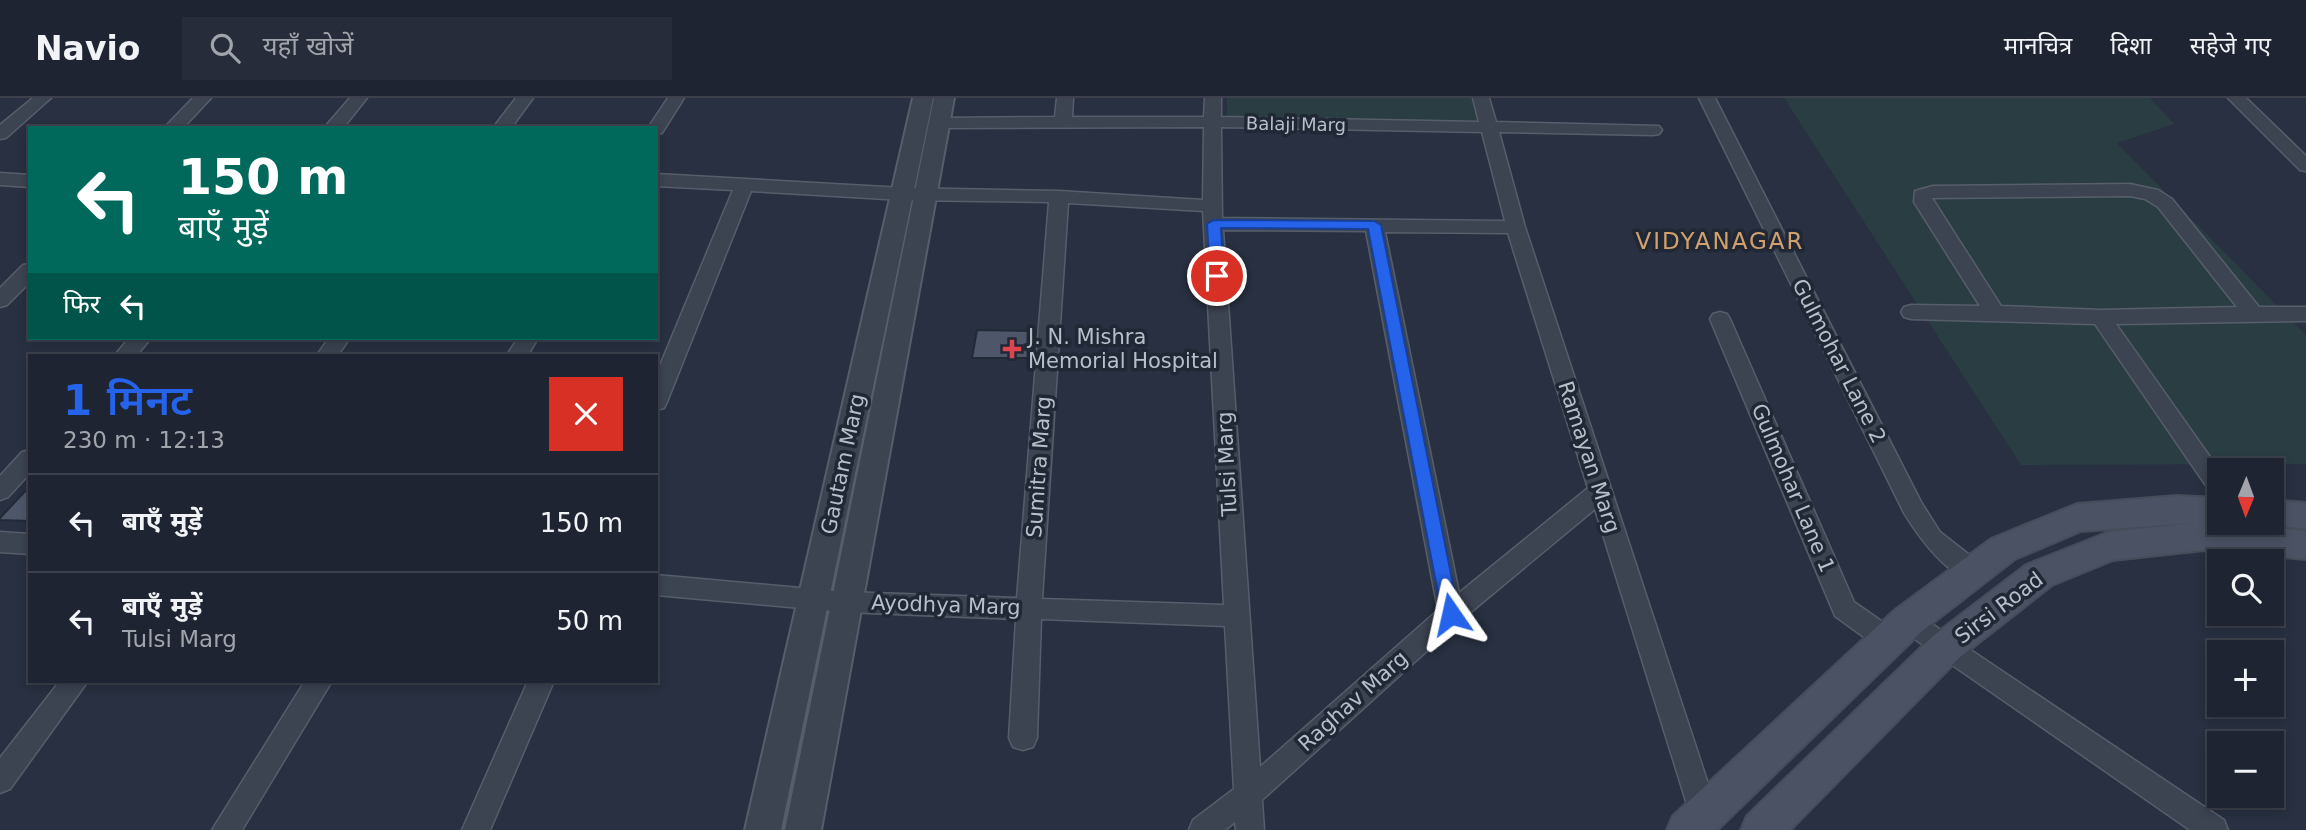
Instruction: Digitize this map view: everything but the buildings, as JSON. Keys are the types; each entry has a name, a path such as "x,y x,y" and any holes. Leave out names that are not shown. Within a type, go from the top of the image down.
{"main road":[{"name":"Sirsi Road","path":"1696,822 1898,630 2003,549 2077,518 2178,509 2207,510"},
{"path":"2284,514 2306,516"},
{"name":"Sirsi Road","path":"1762,830 1947,647 2039,575 2109,546 2204,536 2306,545"}],"street":[{"path":"0,134 43,98"},
{"path":"175,126 203,98"},
{"path":"335,126 359,98"},
{"path":"504,126 525,98"},
{"path":"658,126 676,98"},
{"name":"Gautam Marg","path":"803,830 914,194 923,98"},
{"path":"1063,121 1065,98"},
{"name":"Tulsi Marg","path":"1213,98 1213,215 1250,830"},
{"name":"Ramayan Marg","path":"1481,98 1516,227 1600,491 1696,822"},
{"name":"Gulmohar Lane 2","path":"1707,98 1912,507 1932,539 1972,571"},
{"path":"2236,98 2306,166"},
{"name":"Gautam Marg","path":"763,830 814,600 914,194 942,111"},
{"name":"Balaji Marg","path":"942,111 1063,121 1653,130"},
{"path":"2286,146 2306,146"},
{"path":"0,179 28,181"},
{"path":"658,180 914,194 1059,197 1213,215 1374,225 1516,227"},
{"path":"658,397 745,184"},
{"path":"1995,313 1923,202 1922,195 1933,192 2117,190 2151,194 2165,203 2253,314"},
{"name":"Sumitra Marg","path":"1023,738 1029,609 1059,197"},
{"path":"1374,225 1451,614"},
{"path":"0,300 28,273"},
{"path":"1910,312 2101,317 2306,314"},
{"path":"2101,317 2207,469"},
{"name":"Gulmohar Lane 1","path":"1720,319 1844,609 1947,647 2214,830"},
{"path":"126,354 139,340"},
{"path":"328,354 338,340"},
{"path":"0,491 28,460"},
{"name":"Raghav Marg","path":"1203,830 1248,795 1451,614 1600,491"},
{"path":"0,542 28,544"},
{"name":"Ayodhya Marg","path":"658,585 814,600 1236,616"},
{"path":"0,780 73,683"},
{"path":"226,830 318,683"},
{"path":"476,830 540,683"}],"green space":[{"path":"1227,98 1479,98 1486,123 1227,118"},
{"path":"1784,98 2150,98 2174,124 2117,143 2306,335 2306,464 2284,464 2284,458 2207,458 2207,464 2021,465"}],"place":[{"name":"J. N. Mishra Memorial Hospital","path":"1012,349"}],"district":[{"name":"VIDYANAGAR","path":"1720,241"}],"route":[{"path":"1217,276 1214,224 1374,225 1451,614"}]}
